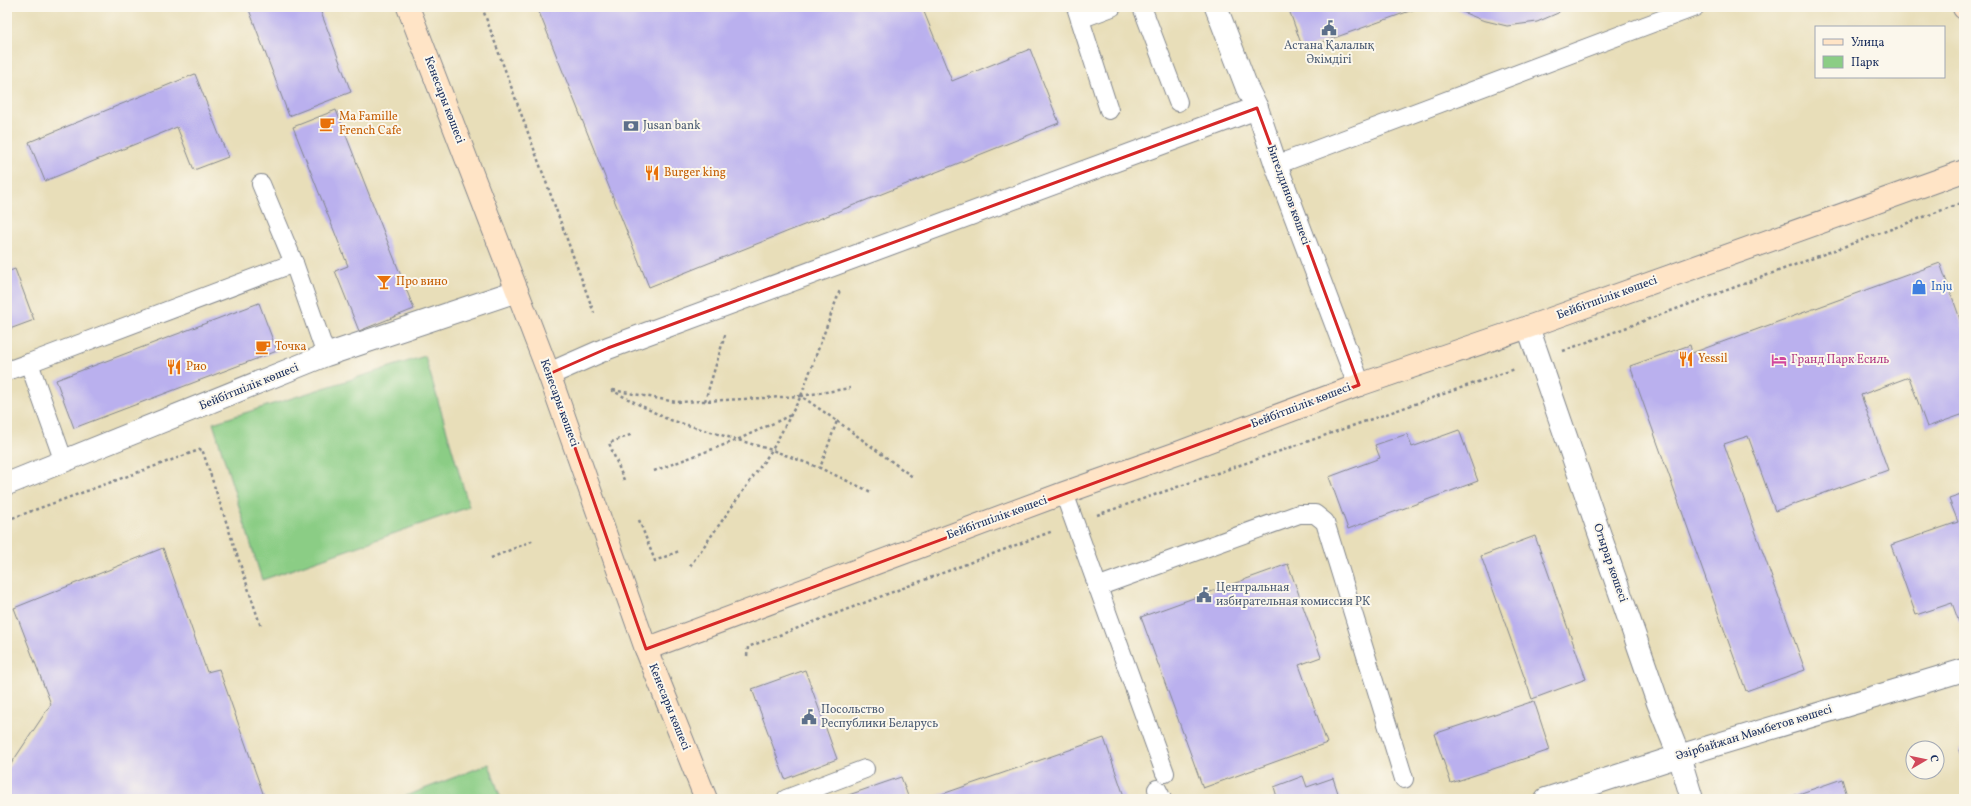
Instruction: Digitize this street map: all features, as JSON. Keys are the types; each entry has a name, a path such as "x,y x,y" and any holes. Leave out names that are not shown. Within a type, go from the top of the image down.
{"main road":[{"name":"Кенесары көшесі","path":"408,7 549,374 646,649 706,799"},
{"name":"Бейбітшілік көшесі","path":"646,649 1064,493 1180,452 1359,384 1528,327 1962,170"}],"street":[{"name":"Бигелдинов көшесі","path":"1216,7 1246,88 1258,108 1276,166 1359,384"},
{"path":"549,374 608,348 1258,108"},
{"name":"Бейбітшілік көшесі","path":"7,484 326,355 517,291"},
{"name":"Отырар көшесі","path":"1528,327 1658,703 1679,756 1692,799"},
{"name":"Әзірбайжан Мәмбетов көшесі","path":"1546,799 1679,756 1964,670"}],"lane":[{"path":"1109,110 1078,13 1112,7"},
{"path":"1142,7 1178,102"},
{"path":"1276,166 1695,7"},
{"path":"261,184 294,263 326,355"},
{"path":"7,371 294,263"},
{"path":"29,363 64,462"},
{"path":"1064,493 1165,773"},
{"path":"1098,587 1299,514 1315,514 1325,522 1404,779"},
{"path":"786,799 866,770"}],"path":[{"path":"482,7 594,313"},
{"path":"747,656 748,647 1076,523 1540,360 1964,202"},
{"path":"690,566 772,450 802,396 841,288"},
{"path":"705,401 725,335"},
{"path":"850,388 802,396 676,402 611,390 667,419 772,450 820,468 871,492"},
{"path":"802,396 914,478"},
{"path":"654,470 738,440 791,415"},
{"path":"820,468 837,421"},
{"path":"624,480 609,443 633,434"},
{"path":"7,520 202,450 261,627"},
{"path":"639,520 655,561 679,551"},
{"path":"491,558 534,540"}],"highlighted area":[{"path":"1257,108 1359,385 646,649 549,374 608,348"}],"green space":[{"path":"425,356 469,507 262,580 213,423"},
{"path":"489,764 501,799 398,799"}],"building":[{"path":"248,7 319,7 351,92 289,116"},
{"path":"537,7 922,7 952,81 1030,49 1059,123 649,287"},
{"name":"Астана Қалалық Әкімдігі","path":"1288,7 1421,7 1303,49"},
{"path":"1450,7 1564,7 1558,13 1537,22 1507,26 1482,20"},
{"path":"195,74 228,157 194,170 177,127 45,181 29,142"},
{"path":"336,110 414,309 359,331 335,271 348,266 293,127"},
{"path":"1940,263 1964,330 1964,414 1927,427 1909,377 1861,395 1888,470 1775,511 1748,436 1724,444 1805,670 1746,691 1630,366 1690,345 1692,353"},
{"path":"15,269 34,320 7,330 7,272"},
{"path":"259,303 277,351 74,428 56,380"},
{"path":"1459,430 1478,481 1348,529 1329,477 1380,458 1375,445 1407,434 1412,447"},
{"path":"1964,494 1964,620 1959,622 1952,603 1916,615 1891,545 1958,522 1949,499"},
{"path":"1535,536 1586,679 1532,699 1481,556"},
{"path":"163,548 207,672 219,669 265,799 7,799 7,770 51,704 14,608"},
{"path":"1288,564 1321,657 1299,665 1327,743 1203,788 1141,617"},
{"path":"805,670 837,759 785,779 752,689"},
{"path":"1534,701 1550,750 1451,783 1434,734"},
{"path":"1104,738 1125,799 928,799"},
{"path":"1964,748 1964,764 1959,750"},
{"path":"1303,776 1307,787 1333,778 1340,799 1271,799 1277,797 1274,787"},
{"path":"901,777 909,799 837,799"},
{"path":"1842,779 1848,799 1784,799"}],"place":[{"name":"Астана Қалалық Әкімдігі","path":"1329,28"},
{"name":"Ma Famille French Cafe","path":"327,124"},
{"name":"Jusan bank","path":"631,126"},
{"name":"Burger king","path":"652,173"},
{"name":"Про вино","path":"384,282"},
{"name":"Inju","path":"1919,287"},
{"name":"Точка","path":"263,347"},
{"name":"Yessil","path":"1686,359"},
{"name":"Гранд Парк Есиль","path":"1779,360"},
{"name":"Рио","path":"174,367"},
{"name":"Центральная избирательная комиссия РК","path":"1204,595"},
{"name":"Посольство Республики Беларусь","path":"809,717"}]}
